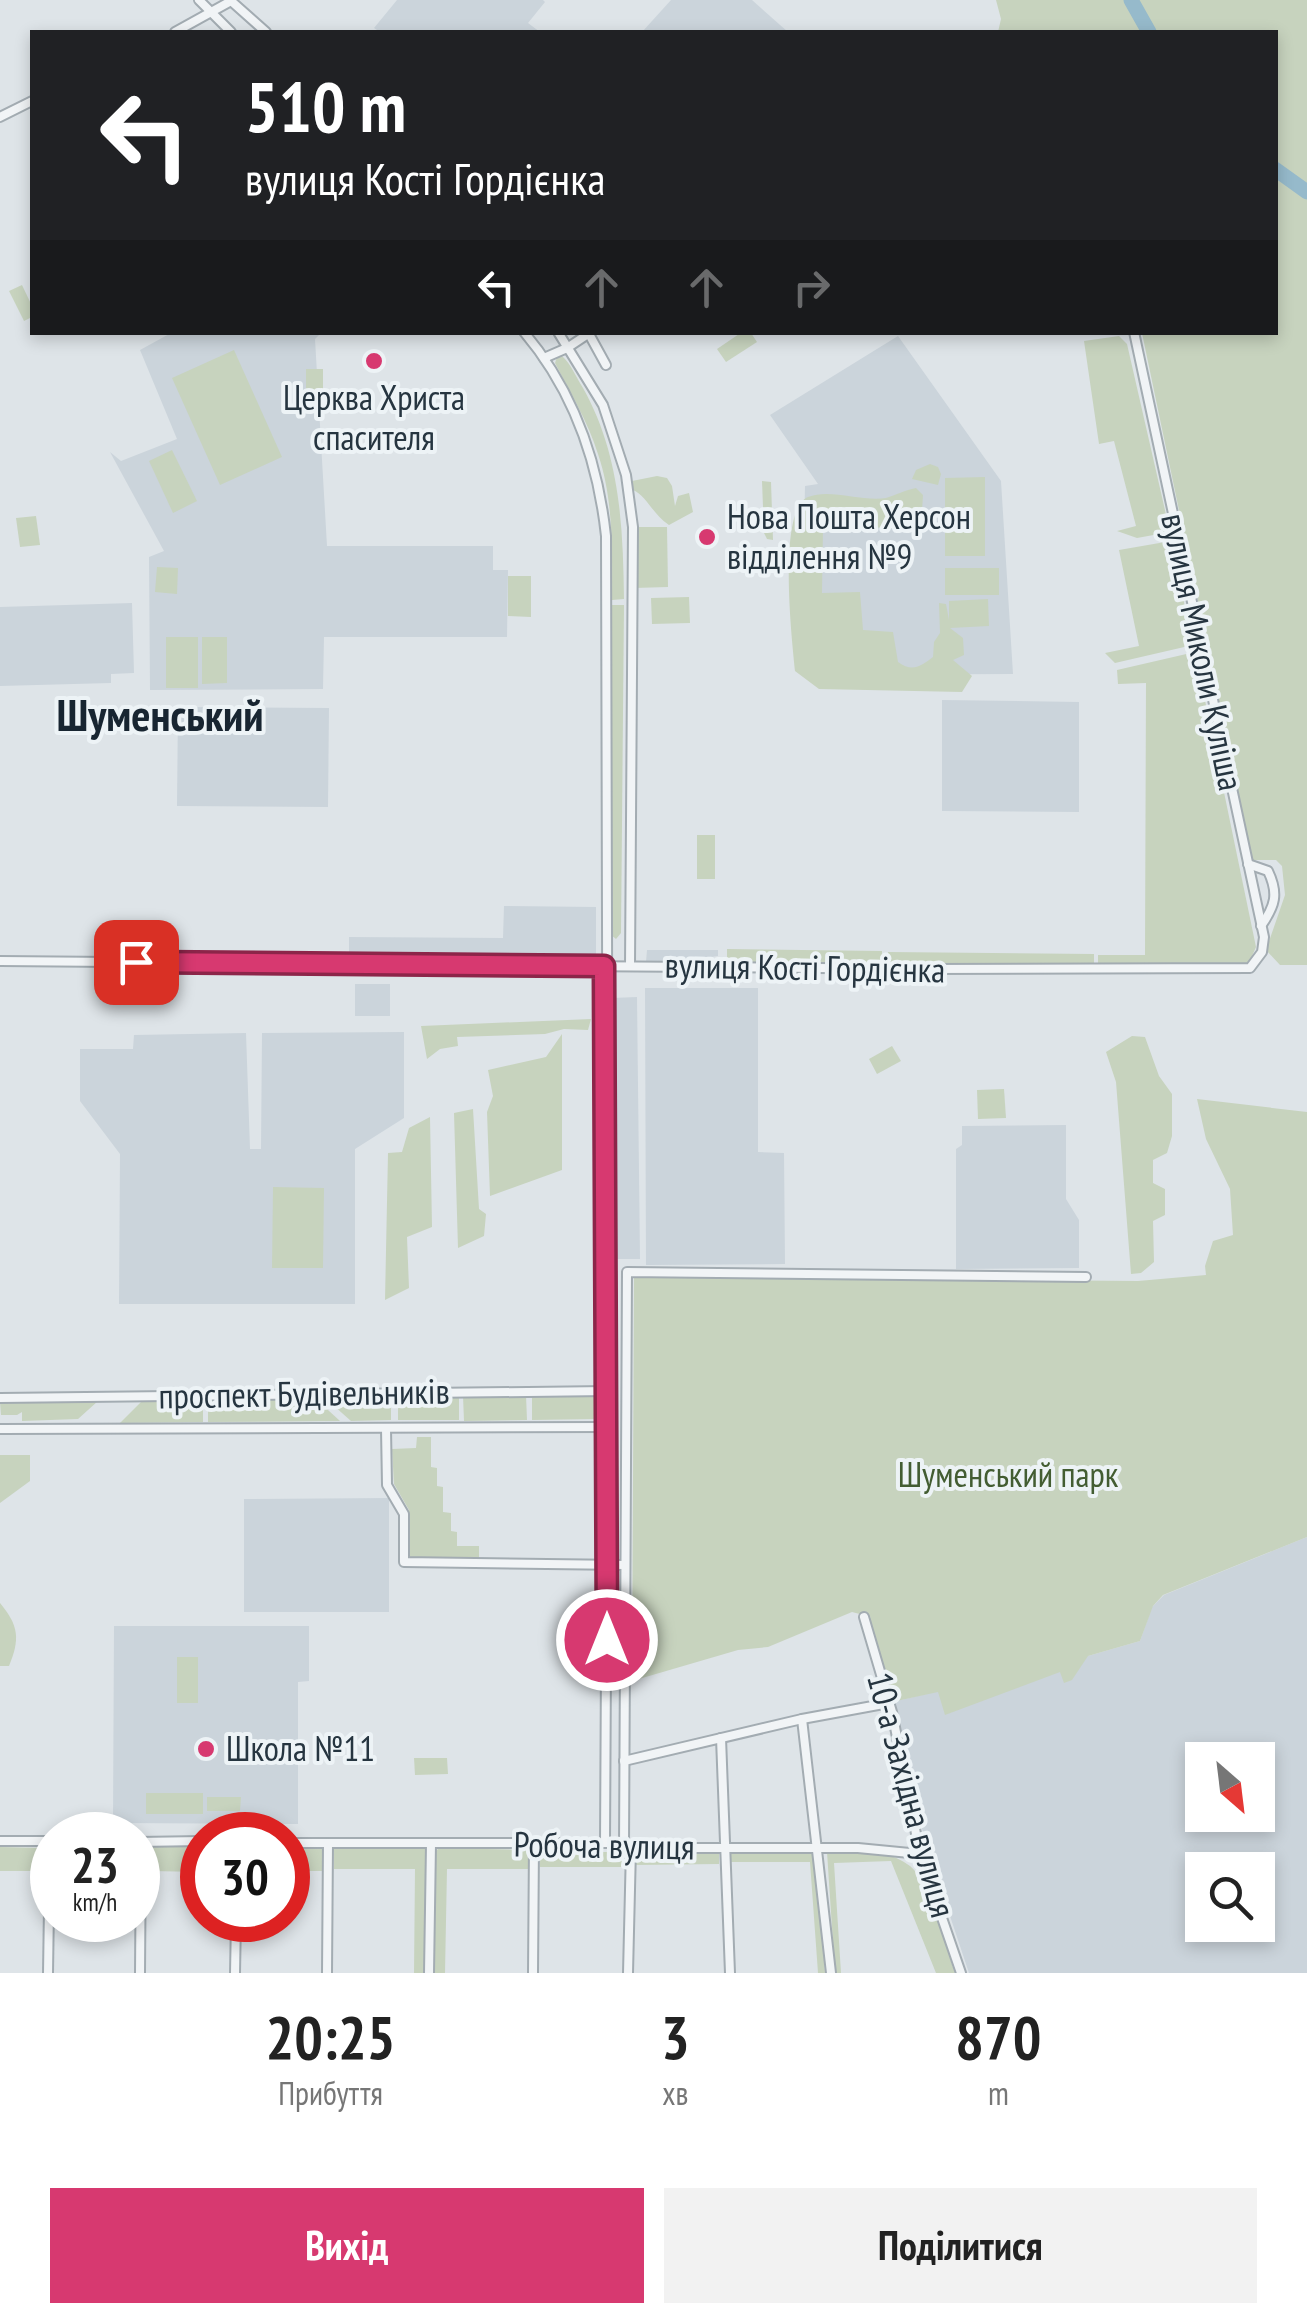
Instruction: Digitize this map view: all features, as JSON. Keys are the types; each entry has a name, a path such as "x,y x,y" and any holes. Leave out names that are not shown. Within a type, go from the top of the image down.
{"street":[{"path":"199,0 229,30"},
{"path":"178,30 231,1 264,30"},
{"path":"0,117 30,102"},
{"path":"526,335 544,358 580,426 594,462 604,523 604,1844"},
{"path":"560,335 603,405 626,475 633,527 630,966"},
{"path":"544,358 587,335"},
{"path":"591,335 606,365"},
{"name":"вулиця Миколи Куліша","path":"1135,335 1261,926 1264,946 1250,968"},
{"path":"1248,864 1268,871 1276,888 1274,907 1261,926"},
{"name":"вулиця Кості Гордієнка","path":"0,961 1250,968"},
{"path":"628,1973 624,1761 626,1272 1086,1276"},
{"name":"проспект Будівельників","path":"0,1398 607,1391"},
{"name":"проспект Будівельників","path":"0,1429 607,1427"},
{"path":"386,1429 387,1485 404,1514 404,1562 625,1564"},
{"name":"10-а Західна вулиця","path":"864,1617 889,1702 920,1854 961,1973"},
{"path":"624,1761 802,1718 889,1702"},
{"path":"802,1718 831,1973"},
{"path":"721,1738 730,1973"},
{"path":"0,1840 30,1841"},
{"name":"Робоча вулиця","path":"310,1844 858,1848 920,1854"},
{"path":"327,1973 328,1844"},
{"path":"430,1973 431,1844"},
{"path":"533,1973 534,1844"},
{"path":"48,1973 49,1942"},
{"path":"140,1942 140,1973"},
{"path":"235,1973 236,1942"}],"shaded area":[{"path":"397,0 545,2 528,23 537,30 374,28"},
{"path":"671,0 752,0 786,30 644,30"},
{"path":"167,335 319,335 315,339 327,546 493,546 493,570 508,570 507,637 324,637 323,689 150,690 149,557 164,551 110,452 121,461 177,439 140,350"},
{"path":"898,336 1001,481 1013,674 801,675 805,486 818,484 770,415"},
{"path":"132,603 134,673 111,674 111,683 0,686 0,607"},
{"path":"942,700 1079,702 1079,812 942,811"},
{"path":"178,707 329,708 328,807 177,806"},
{"path":"504,906 596,907 596,959 349,958 349,937 503,938"},
{"path":"647,950 718,950 718,956 711,957 711,962 646,962"},
{"path":"355,984 390,984 390,1016 355,1016"},
{"path":"645,988 758,988 758,1152 784,1153 785,1264 646,1265"},
{"path":"637,997 640,1259 616,1259 612,998"},
{"path":"404,1032 404,1118 355,1149 355,1304 119,1304 120,1154 80,1101 80,1049 133,1049 134,1035 246,1033 250,1149 261,1149 262,1033"},
{"path":"1066,1125 1066,1199 1079,1220 1079,1268 956,1269 956,1149 962,1145 962,1126"},
{"path":"389,1498 389,1612 244,1612 244,1499"},
{"path":"1307,1537 1307,1973 969,1973 925,1841 892,1702 1140,1641 1152,1607 1164,1595"},
{"name":"Школа №11","path":"114,1626 309,1626 309,1681 298,1682 298,1812 180,1812 180,1823 160,1823 160,1812 113,1812"}],"green space":[{"path":"996,0 1307,0 1307,965 1280,965 1266,950 1285,895 1282,866 1276,860 1252,860 1142,335 1278,335 1278,30 998,30 1001,19"},
{"path":"22,285 30,302 30,318 24,321 9,291"},
{"path":"738,335 752,335 757,342 726,362 717,349"},
{"path":"1119,336 1127,344 1170,532 1137,538 1117,531 1136,526 1114,441 1099,444 1084,341"},
{"path":"234,350 282,457 220,485 172,378"},
{"path":"562,356 595,413 612,464 620,517 624,599 612,600 607,490 589,430 555,363"},
{"path":"306,369 323,369 323,405 306,405"},
{"path":"172,450 197,501 173,513 149,461"},
{"path":"930,464 938,467 941,474 938,485 912,479 916,470"},
{"path":"985,477 985,556 945,556 945,478"},
{"path":"667,478 672,486 675,506 678,496 689,493 693,512 669,525 633,490 632,481"},
{"path":"762,481 771,482 773,540 764,533"},
{"path":"916,488 923,495 921,526 823,527 822,593 860,592 863,630 893,632 898,662 912,667 933,657 934,642 940,633 939,603 946,604 949,620 949,601 988,599 989,626 950,628 963,638 964,655 953,660 972,676 962,692 819,689 795,671 789,550 798,507 808,497 817,495 877,499"},
{"path":"36,516 40,545 20,547 16,518"},
{"path":"633,527 667,527 668,587 634,588"},
{"path":"1171,541 1193,645 1115,663 1105,653 1139,646 1119,550"},
{"path":"157,567 178,568 177,594 155,592"},
{"path":"945,568 999,568 999,595 945,595"},
{"path":"508,576 531,576 531,617 508,616"},
{"path":"689,597 690,623 652,624 651,598"},
{"path":"611,605 624,605 621,933 616,939 610,934"},
{"path":"166,637 198,637 198,688 166,688"},
{"path":"202,637 227,637 227,683 202,684"},
{"path":"1195,652 1256,947 1249,963 1240,965 1098,966 1098,955 1145,955 1146,683 1118,684 1117,670"},
{"path":"697,835 715,835 715,879 697,879"},
{"path":"727,949 882,951 882,965 727,963"},
{"path":"888,952 1094,954 1094,967 888,964"},
{"path":"591,1019 588,1030 457,1037 458,1046 440,1049 427,1059 421,1026"},
{"path":"562,1034 562,1170 490,1196 487,1112 493,1096 488,1070 546,1057"},
{"path":"1132,1036 1145,1037 1159,1076 1172,1094 1172,1136 1167,1153 1153,1160 1153,1183 1165,1189 1165,1215 1153,1221 1154,1262 1141,1273 1131,1274 1116,1082 1106,1052"},
{"path":"892,1046 901,1061 877,1074 869,1059"},
{"path":"1004,1089 1006,1118 978,1119 977,1090"},
{"name":"Шуменський парк","path":"1197,1099 1307,1112 1307,1537 1163,1595 1153,1606 1140,1641 1088,1656 1072,1680 1064,1683 1060,1672 945,1715 938,1692 892,1702 868,1619 871,1617 852,1612 768,1647 738,1650 632,1681 634,1277 1138,1281 1206,1275 1213,1241 1233,1235 1230,1189 1206,1139"},
{"path":"473,1109 479,1209 486,1214 484,1236 458,1248 454,1113"},
{"path":"430,1117 432,1227 407,1237 409,1288 385,1300 388,1153 402,1152 409,1128"},
{"path":"273,1187 324,1188 323,1268 272,1268"},
{"path":"596,1394 596,1419 532,1420 532,1395"},
{"path":"526,1395 527,1420 464,1421 463,1396"},
{"path":"398,1396 459,1396 459,1420 398,1420"},
{"path":"324,1397 391,1397 391,1420 351,1421"},
{"path":"203,1399 203,1422 120,1423 143,1400"},
{"path":"208,1399 316,1399 340,1421 208,1422"},
{"path":"98,1401 78,1419 22,1421 22,1412 1,1415 0,1402"},
{"path":"417,1437 431,1437 431,1467 437,1468 437,1486 443,1487 443,1512 451,1513 451,1531 457,1532 457,1546 479,1546 479,1559 408,1558 409,1510 394,1484 392,1449 416,1448"},
{"path":"0,1455 30,1455 30,1481 0,1503"},
{"path":"0,1603 16,1633 9,1666 0,1666"},
{"path":"177,1657 198,1657 198,1703 177,1703"},
{"path":"414,1758 447,1758 448,1774 415,1775"},
{"path":"146,1793 203,1793 203,1812 146,1812"},
{"path":"207,1797 241,1797 240,1811 207,1811"},
{"path":"160,1846 180,1847 180,1872 160,1871"},
{"path":"337,1846 426,1849 424,1973 414,1973 415,1869 334,1869"},
{"path":"0,1847 30,1848 30,1871 0,1871"},
{"path":"310,1848 322,1848 322,1871 310,1871"},
{"path":"439,1848 528,1850 528,1869 447,1869 445,1973 434,1973 435,1852"},
{"path":"540,1852 622,1852 622,1867 540,1867"},
{"path":"827,1852 880,1854 910,1866 931,1900 955,1973 936,1973 891,1861 834,1863 841,1973 835,1973"},
{"path":"719,1853 719,1864 635,1865 635,1854"},
{"path":"731,1853 813,1853 817,1859 825,1973 818,1973 810,1862 731,1862"}],"waterway":[{"path":"1131,0 1148,30"},
{"path":"1278,171 1307,192"}],"place":[{"name":"Церква Христа спасителя","path":"374,361"},
{"name":"Нова Пошта Херсон відділення №9","path":"707,537"},
{"name":"Школа №11","path":"206,1749"}],"district":[{"name":"Шуменський","path":"160,715"}],"route":[{"path":"136,962 604,966 607,1640"}]}
